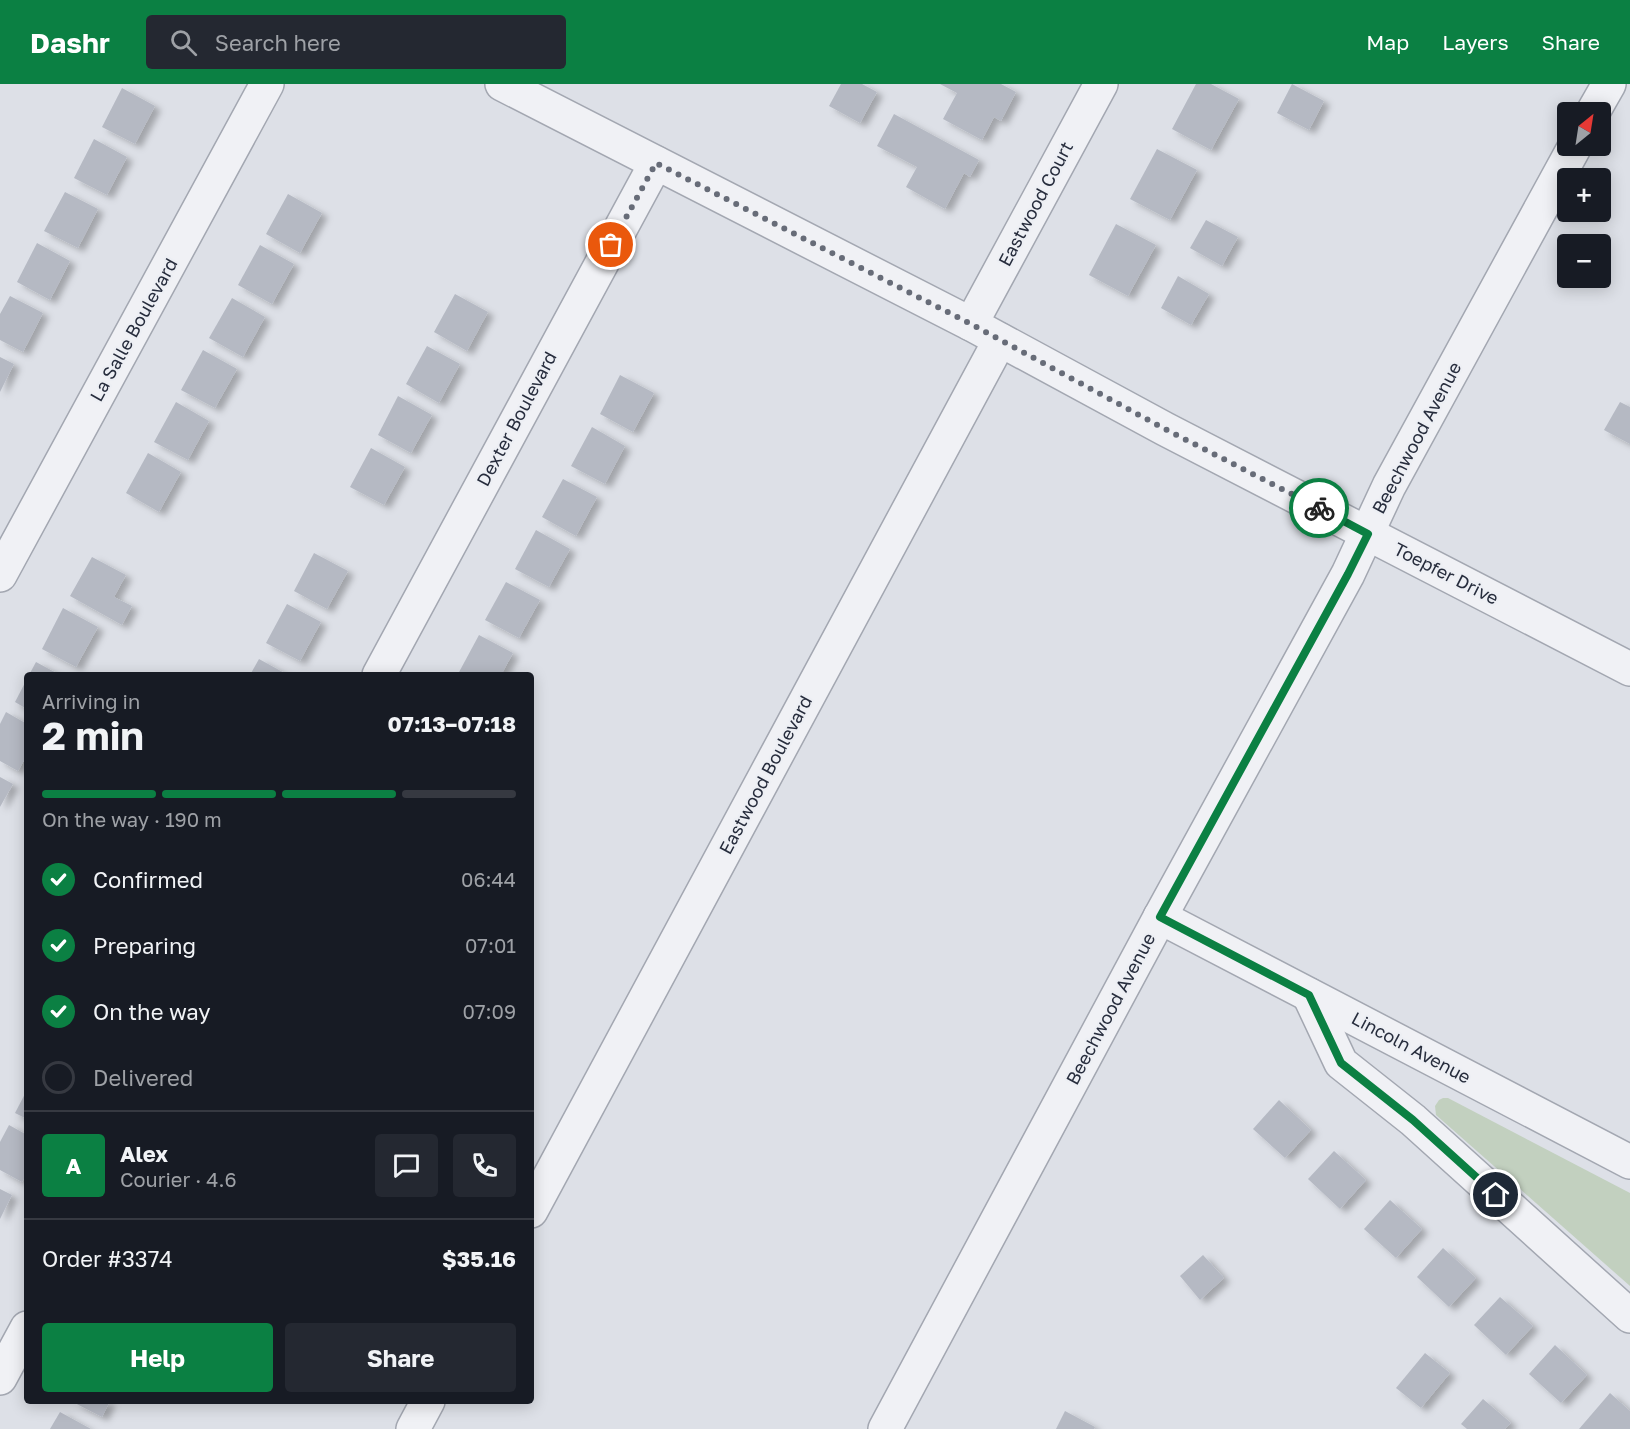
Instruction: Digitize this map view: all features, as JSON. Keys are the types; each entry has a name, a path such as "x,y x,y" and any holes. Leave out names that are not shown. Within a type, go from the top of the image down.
{"street":[{"name":"La Salle Boulevard","path":"0,575 267,84"},
{"name":"Toepfer Drive","path":"502,84 541,93 656,163 971,324 1165,429 1630,669"},
{"name":"Eastwood Court","path":"971,324 1101,84"},
{"path":"1599,102 1609,84"},
{"name":"Beechwood Avenue","path":"885,1429 1160,917 1348,574 1389,486 1570,156"},
{"name":"Dexter Boulevard","path":"381,672 656,163"},
{"name":"Eastwood Boulevard","path":"534,1205 1000,340"},
{"name":"Lincoln Avenue","path":"1160,917 1630,1162"},
{"path":"1309,995 1341,1063 1413,1120 1630,1316"},
{"path":"0,1378 24,1334"},
{"path":"413,1429 427,1404"}],"green space":[{"path":"1443,1098 1448,1098 1630,1193 1630,1286 1436,1115 1435,1106"}],"building":[{"path":"841,84 862,84 877,92 860,123 829,106"},
{"path":"940,84 1001,84 1016,92 1001,121 994,117 982,140 943,119 957,93"},
{"path":"1196,84 1211,84 1239,99 1211,150 1172,129"},
{"path":"1292,84 1324,101 1309,130 1277,113"},
{"path":"122,88 155,106 135,144 102,127"},
{"path":"894,114 979,160 970,177 964,173 945,209 906,187 917,167 877,146"},
{"path":"94,139 127,157 107,195 74,178"},
{"path":"1157,149 1197,170 1170,220 1130,199"},
{"path":"65,192 98,209 78,248 44,231"},
{"path":"288,194 322,213 300,253 266,234"},
{"path":"1206,220 1238,237 1222,266 1190,248"},
{"path":"1116,224 1156,245 1128,296 1089,275"},
{"path":"37,243 70,261 50,300 17,282"},
{"path":"260,245 294,264 272,304 238,285"},
{"path":"1178,276 1209,294 1191,325 1161,308"},
{"path":"455,294 488,312 467,351 434,332"},
{"path":"10,296 43,313 23,352 0,340 0,314"},
{"path":"232,298 265,317 243,357 209,338"},
{"path":"427,346 460,364 439,403 406,384"},
{"path":"203,350 237,369 215,408 181,390"},
{"path":"0,357 14,364 0,392"},
{"path":"620,375 654,393 633,432 600,414"},
{"path":"398,396 432,415 411,453 378,435"},
{"path":"176,402 209,421 188,460 154,442"},
{"path":"1620,402 1630,407 1630,444 1604,430"},
{"path":"592,427 625,446 605,484 571,466"},
{"path":"371,448 405,467 384,505 350,487"},
{"path":"148,453 181,472 159,512 126,493"},
{"path":"563,479 597,497 576,536 542,517"},
{"path":"536,530 570,549 549,587 515,569"},
{"path":"314,553 348,571 327,609 294,591"},
{"path":"92,557 126,575 114,597 132,606 122,625 70,596"},
{"path":"506,582 540,600 519,638 485,620"},
{"path":"287,604 321,622 300,661 266,643"},
{"path":"63,608 98,627 76,667 42,649"},
{"path":"479,635 513,653 503,672 459,672"},
{"path":"259,659 283,672 252,672"},
{"path":"36,662 54,672 31,672"},
{"path":"24,685 24,707 15,702"},
{"path":"6,712 24,722 24,760 18,771 0,761 0,724"},
{"path":"0,777 13,784 0,807"},
{"path":"24,1096 24,1118 15,1113"},
{"path":"1279,1100 1311,1130 1285,1158 1253,1129"},
{"path":"9,1125 24,1133 24,1178 22,1182 0,1170 0,1142"},
{"path":"1334,1151 1366,1180 1340,1209 1308,1179"},
{"path":"0,1189 12,1195 0,1219"},
{"path":"1390,1200 1422,1229 1396,1258 1364,1229"},
{"path":"1443,1248 1476,1278 1449,1307 1417,1277"},
{"path":"1203,1255 1224,1278 1200,1300 1180,1276"},
{"path":"1500,1297 1533,1326 1506,1355 1474,1325"},
{"path":"1555,1345 1587,1375 1561,1403 1529,1374"},
{"path":"1425,1353 1450,1373 1421,1408 1396,1388"},
{"path":"1610,1393 1630,1411 1630,1429 1579,1429"},
{"path":"1483,1399 1511,1423 1505,1429 1467,1429 1461,1424"},
{"path":"77,1404 108,1404 102,1417"},
{"path":"1065,1411 1095,1427 1094,1429 1056,1429"},
{"path":"60,1412 91,1429 50,1429"}],"way so far":[{"path":"611,245 656,163 971,324 1165,429 1319,508"}],"route":[{"path":"1319,508 1368,534 1160,917 1309,995 1341,1063 1413,1120 1496,1195"}]}
